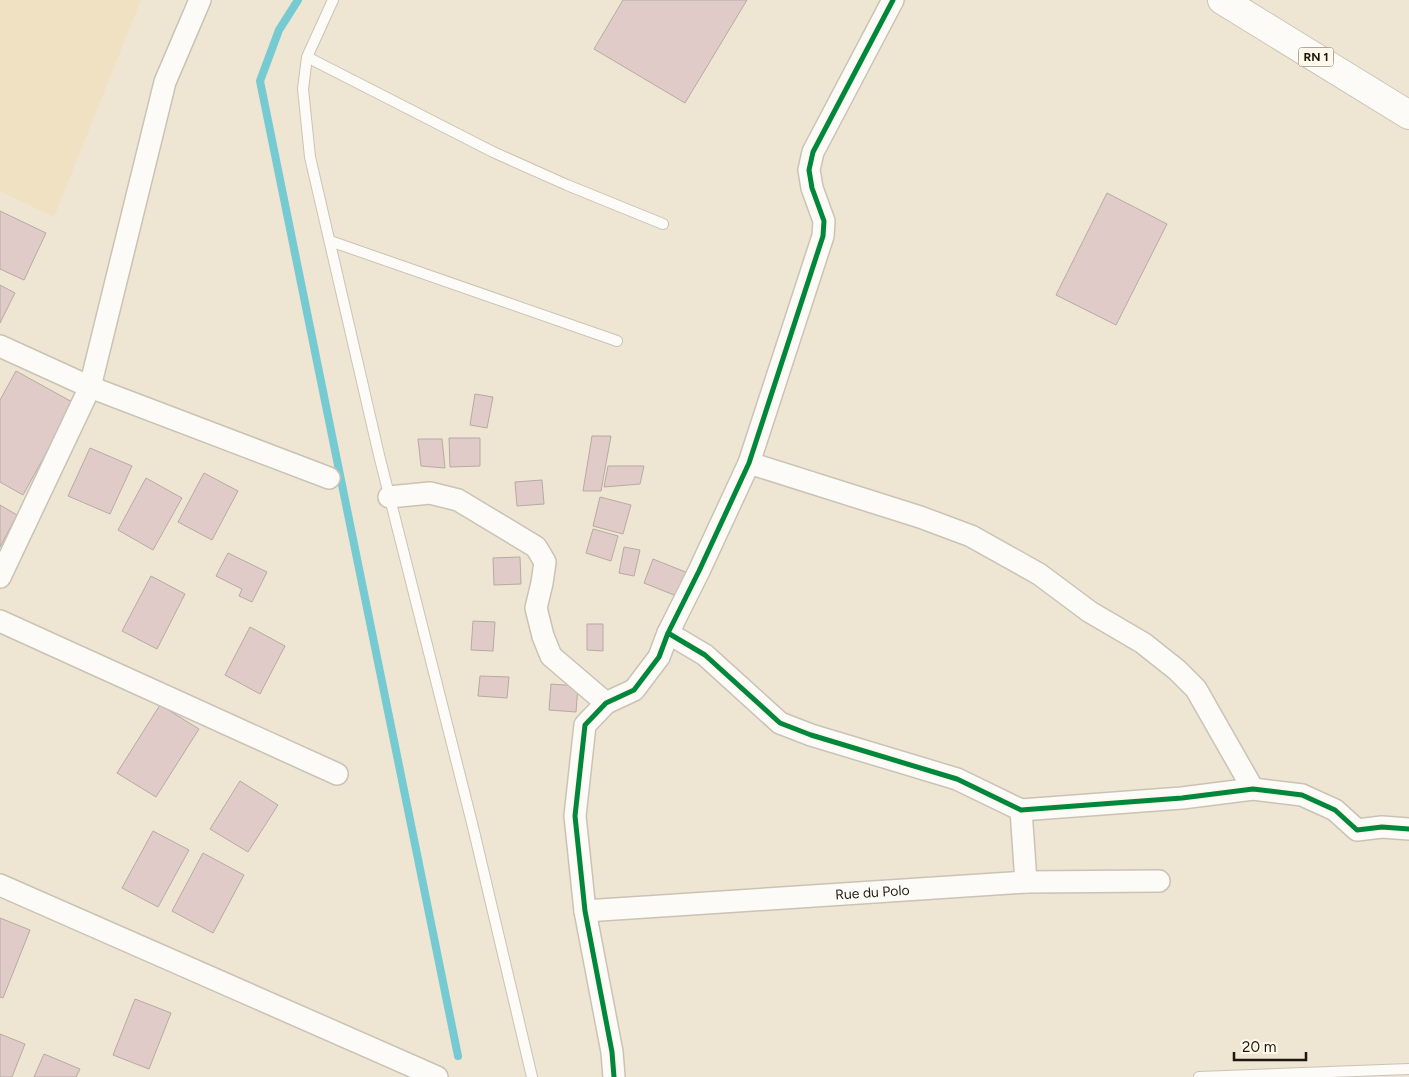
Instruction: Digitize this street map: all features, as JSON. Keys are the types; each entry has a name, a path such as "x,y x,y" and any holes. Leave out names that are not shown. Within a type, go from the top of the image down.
{"main road":[{"name":"RN 1","path":"1222,0 1409,115"}],"street":[{"path":"0,577 90,387 165,82 200,0"},
{"path":"614,1077 612,1052 585,911 575,816 585,725 606,703 634,690 659,657 668,634 749,463 823,236 824,221 812,188 809,170 813,152 893,0"},
{"path":"0,346 90,387 329,478"},
{"path":"749,463 920,517 972,536 1039,574 1090,612 1143,643 1177,670 1196,689 1253,789"},
{"path":"389,497 430,493 458,500 536,548 545,562 536,608 543,636 551,656 606,703"},
{"path":"0,621 337,774"},
{"path":"668,634 705,655 780,723 811,735 957,779 1021,810 1182,798 1253,789 1302,796 1335,810 1357,830 1382,827 1409,829"},
{"path":"1021,810 1026,882"},
{"name":"Rue du Polo","path":"585,911 1026,882 1159,881"},
{"path":"0,885 437,1077"}],"lane":[{"path":"332,0 307,57 303,89 310,157 389,497 473,827 532,1077"},
{"path":"307,57 492,152 663,224"},
{"path":"330,241 617,341"},
{"path":"1198,1077 1409,1069"}],"shaded area":[{"path":"0,0 141,0 54,217 0,191"}],"building":[{"path":"623,0 747,0 685,103 594,49"},
{"path":"1107,193 1167,224 1116,325 1056,295"},
{"path":"0,211 46,233 24,280 0,269"},
{"path":"0,285 15,293 0,323"},
{"path":"16,371 74,403 23,495 0,482 0,400"},
{"path":"475,394 493,397 487,428 470,425"},
{"path":"592,436 611,436 601,491 583,491"},
{"path":"449,438 480,438 480,466 450,467"},
{"path":"418,439 442,439 445,468 421,466"},
{"path":"90,448 132,466 110,514 68,496"},
{"path":"608,466 644,466 640,484 604,487"},
{"path":"204,473 238,491 212,540 178,522"},
{"path":"146,478 182,498 153,550 118,530"},
{"path":"542,480 544,504 517,506 515,482"},
{"path":"600,497 631,505 623,534 593,526"},
{"path":"0,505 17,515 0,547"},
{"path":"593,529 618,536 611,561 586,553"},
{"path":"624,547 640,550 634,576 619,573"},
{"path":"228,553 267,572 252,602 239,596 242,589 216,576"},
{"path":"520,557 521,584 494,585 493,558"},
{"path":"653,559 688,573 679,597 644,583"},
{"path":"151,576 185,594 157,649 122,631"},
{"path":"473,621 495,622 493,651 471,650"},
{"path":"587,624 603,624 603,651 587,650"},
{"path":"250,627 285,646 260,694 225,675"},
{"path":"480,676 509,677 507,698 478,696"},
{"path":"551,684 578,686 576,712 549,710"},
{"path":"160,705 199,729 156,797 117,773"},
{"path":"240,781 278,805 248,852 210,829"},
{"path":"153,831 189,850 158,907 122,888"},
{"path":"203,853 244,875 213,933 172,911"},
{"path":"0,918 30,930 3,998 0,997"},
{"path":"135,999 171,1013 149,1069 113,1055"},
{"path":"0,1034 25,1044 12,1077 0,1077"},
{"path":"44,1054 80,1069 76,1077 34,1077"}],"waterway":[{"path":"298,0 279,30 260,81 458,1056"}],"cycle path":[{"path":"614,1077 612,1052 585,911 575,816 585,725 606,703 634,690 659,657 668,633 749,463 823,236 824,221 812,188 809,170 813,152 893,0"},
{"path":"668,633 705,655 780,723 811,735 957,779 1021,810 1182,798 1253,789 1302,795 1335,810 1357,830 1382,827 1409,829"}]}
